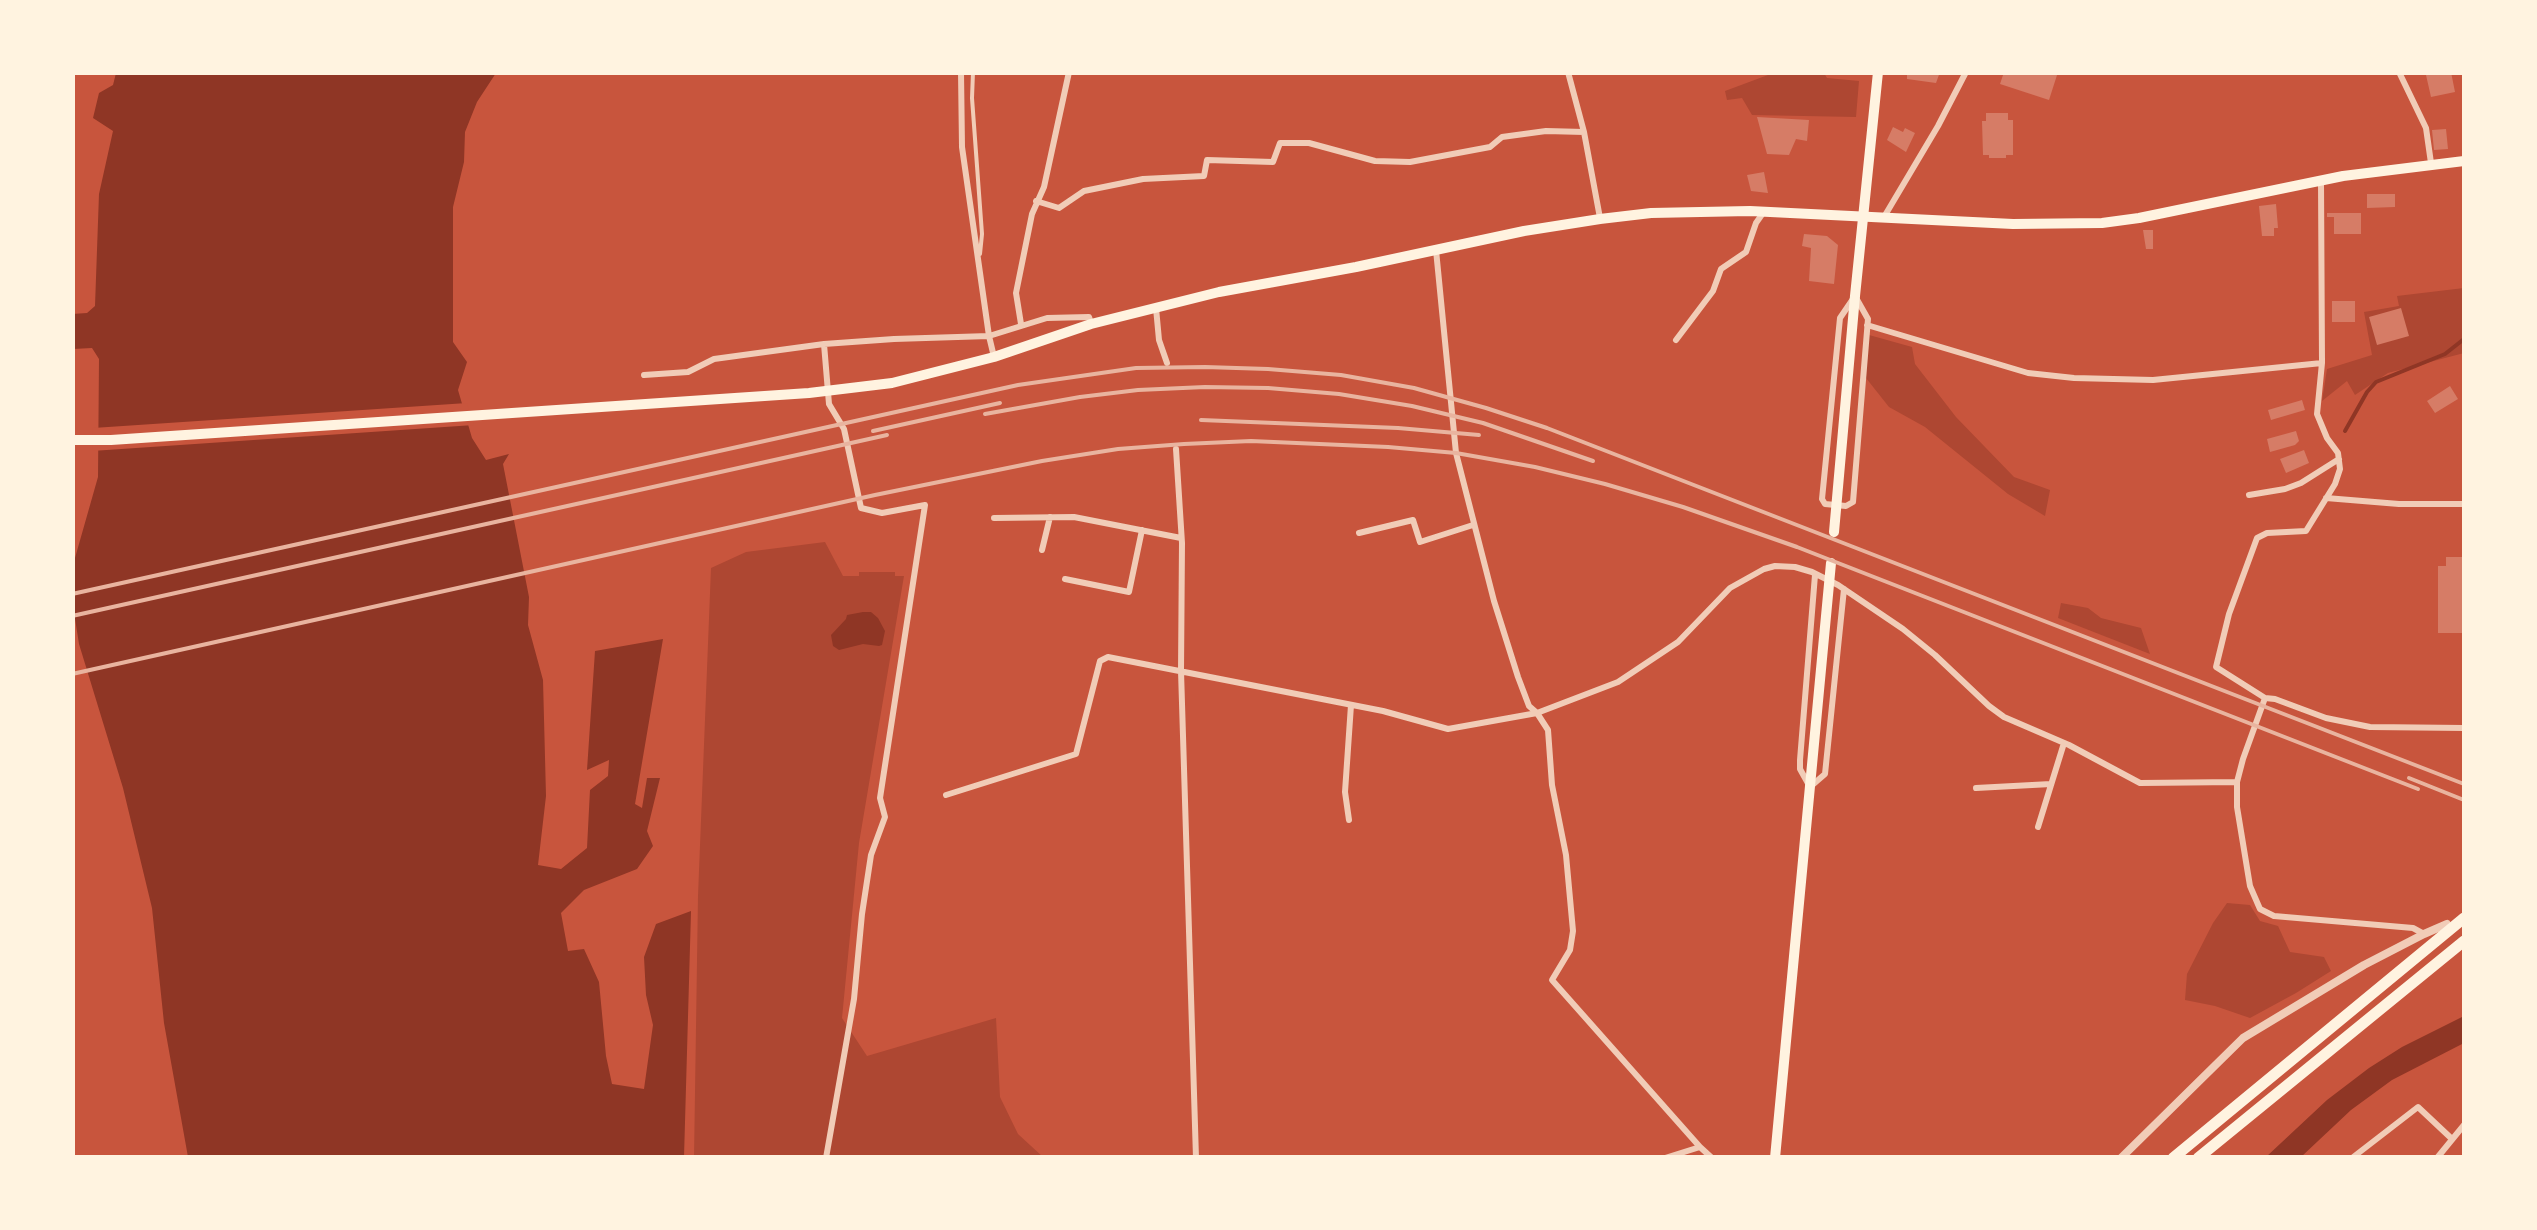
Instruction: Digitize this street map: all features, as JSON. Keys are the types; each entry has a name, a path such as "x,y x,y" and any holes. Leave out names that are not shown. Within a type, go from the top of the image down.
{"highway":[{"path":"2173,1158 2464,918"},
{"path":"2198,1158 2464,941"}],"main road":[{"path":"1834,532 1878,72"},
{"path":"72,440 892,384 994,358 1091,324 1219,292 1600,218 1681,212 1764,212 2013,224 2102,222 2321,181 2464,161"},
{"path":"1774,1158 1831,563"}],"street":[{"path":"961,72 962,147 994,358"},
{"path":"1021,324 1016,293 1069,72"},
{"path":"1568,72 1600,218"},
{"path":"1884,218 1966,72"},
{"path":"2399,72 2426,128 2432,164"},
{"path":"1036,201 1059,208 1084,191 1143,180 1204,176 1207,160 1273,162 1280,143 1309,143 1375,160 1410,162 1490,147 1502,137 1546,131 1584,132"},
{"path":"2321,181 2322,364 2318,414 2340,469 2306,531 2267,533 2257,538 2229,614 2216,667 2265,698 2326,718 2370,727 2464,728"},
{"path":"1676,340 1713,291 1720,269 1746,252 1756,222 1764,212"},
{"path":"1436,250 1456,453 1518,677 1529,706 1548,730 1573,931 1570,950 1552,980 1712,1158"},
{"path":"1855,296 1868,318 1852,502 1846,506 1825,504 1822,499 1840,318 1855,296"},
{"path":"1156,307 1167,363"},
{"path":"644,375 688,372 714,359 824,344 988,336 1021,324 1068,316 1089,316 1091,324"},
{"path":"1867,324 2028,374 2081,379 2154,380 2322,364"},
{"path":"824,344 829,404 844,429 861,508 882,512 924,505 880,798 885,817 871,855 854,999 826,1158"},
{"path":"1176,449 1182,538 1196,1158"},
{"path":"2249,496 2301,483 2339,459"},
{"path":"2326,498 2464,504"},
{"path":"994,518 1074,516 1182,538"},
{"path":"1042,550 1050,517"},
{"path":"1360,533 1412,520 1420,542 1473,525"},
{"path":"1065,579 1129,592 1142,530"},
{"path":"946,795 1076,754 1100,661 1108,657 1448,728 1537,713 1618,682 1678,642 1730,588 1775,566 1812,572 1841,586 1935,655 1989,706 2140,783 2238,782"},
{"path":"1817,576 1800,760 1800,769 1810,788 1825,774 1841,586"},
{"path":"2265,698 2243,759 2236,807 2250,886 2260,909 2274,916 2413,928 2424,934"},
{"path":"1349,820 1345,792 1351,705"},
{"path":"2038,826 2064,743"},
{"path":"1976,788 2052,784"},
{"path":"2121,1158 2243,1038 2364,965 2447,924"},
{"path":"2352,1158 2418,1107 2452,1139"},
{"path":"2437,1158 2464,1125"},
{"path":"1665,1158 1700,1146"}],"lane":[{"path":"973,72 982,234 979,264"}],"shaded area":[{"path":"1776,72 1824,73 1827,78 1859,81 1856,117 1752,115 1742,98 1727,100 1725,91"},
{"path":"116,73 496,73 477,102 465,132 464,162 453,207 453,342 467,362 458,390 472,438 486,460 509,454 503,464 529,597 528,625 543,680 546,796 538,865 561,869 587,848 590,790 608,776 609,760 587,770 595,651 663,639 635,804 642,808 647,778 660,778 647,831 653,846 637,869 584,890 561,913 568,951 584,949 599,982 612,1084 644,1089 653,1025 646,995 644,957 656,924 691,911 684,1157 188,1157 164,1023 152,908 123,788 79,644 73,606 73,565 98,477 99,359 92,348 73,349 72,314 87,313 95,306 99,194 113,131 93,118 99,93 113,85"},
{"path":"2464,288 2464,353 2388,373 2355,395 2347,381 2322,401 2327,369 2372,355 2364,312 2399,306 2397,296"},
{"path":"1869,335 1912,347 1915,364 1956,417 2014,477 2050,490 2045,516 2008,494 1925,427 1889,407 1866,378"},
{"path":"825,542 843,576 895,572 895,576 904,576 859,843 842,1018 867,1056 996,1018 1000,1097 1018,1134 1043,1157 694,1158 698,896 711,568 746,552"},
{"path":"2061,603 2088,608 2101,618 2141,628 2150,654 2058,618"},
{"path":"863,612 878,618 885,631 882,645 863,644 839,650 833,646 831,635 847,615"},
{"path":"2227,903 2250,905 2260,921 2278,926 2290,952 2324,957 2331,971 2250,1018 2185,1000 2187,974"},
{"path":"2464,1016 2464,1043 2392,1080 2351,1110 2301,1157 2266,1157 2327,1100 2369,1068"}],"pier":[{"path":"467,403 474,425 92,451 93,428"}],"building":[{"path":"1907,72 1940,72 1936,83 1907,79"},
{"path":"2004,72 2058,72 2049,100 2000,84"},
{"path":"2451,72 2455,92 2431,97 2426,75"},
{"path":"1986,113 2008,113 2008,120 2013,120 2013,155 1983,155 1982,121 1986,121"},
{"path":"1757,117 1809,120 1807,141 1796,139 1789,155 1767,154"},
{"path":"1893,127 1915,133 1906,152 1887,140"},
{"path":"2446,129 2448,149 2434,150 2432,130"},
{"path":"1764,172 1768,193 1751,191 1747,175"},
{"path":"2367,194 2395,194 2395,207 2367,208"},
{"path":"2276,204 2278,228 2274,228 2274,236 2262,236 2259,206"},
{"path":"2327,213 2361,213 2361,234 2334,234 2334,217 2327,217"},
{"path":"2143,230 2153,230 2153,249 2146,249"},
{"path":"1804,234 1827,236 1838,245 1834,284 1809,281 1811,248 1802,246"},
{"path":"2332,301 2355,301 2355,322 2332,322"},
{"path":"2401,308 2409,336 2377,345 2369,317"},
{"path":"2450,386 2458,399 2435,413 2427,401"},
{"path":"2302,400 2305,410 2271,420 2268,410"},
{"path":"2296,431 2299,441 2295,445 2270,452 2267,439"},
{"path":"2304,450 2309,463 2286,473 2280,459"},
{"path":"2446,557 2464,557 2464,633 2438,633 2438,566 2446,566"}],"waterway":[{"path":"2345,431 2376,382 2445,354 2464,339"}],"railway":[{"path":"72,594 1018,385 1136,368 1268,369 1341,375 1414,388 1547,428 2464,784"},
{"path":"985,414 1138,390 1268,388 1412,406 1483,423 1593,461"},
{"path":"873,431 1000,403"},
{"path":"1201,420 1479,435"},
{"path":"72,616 887,435"},
{"path":"72,674 1042,461 1118,449 1251,441 1388,447 1456,453 1535,467 1683,507 1797,547 2418,789"},
{"path":"2409,778 2464,800"}]}
